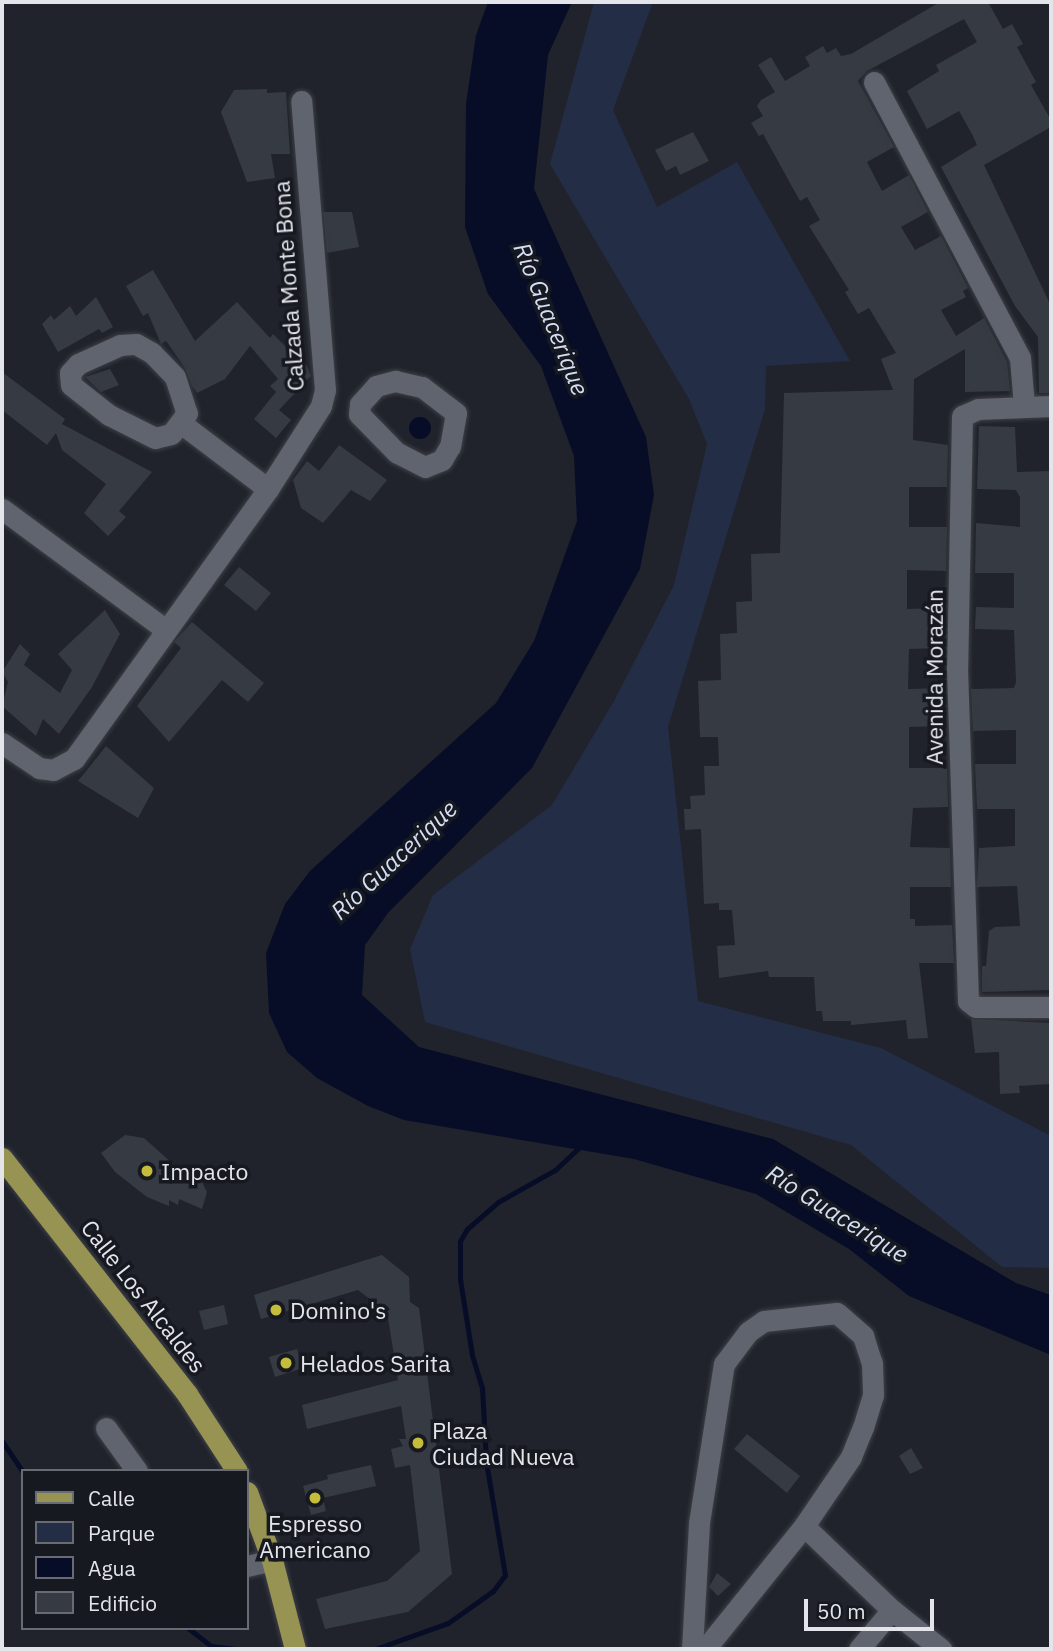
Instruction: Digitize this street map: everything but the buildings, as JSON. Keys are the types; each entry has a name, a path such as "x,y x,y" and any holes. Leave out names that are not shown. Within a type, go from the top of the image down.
{"main road":[{"name":"Calle Los Alcaldes","path":"2,1158 187,1394 236,1469"},
{"path":"248,1495 272,1560 294,1644"}],"street":[{"path":"874,82 1020,358 1024,406 1051,406"},
{"name":"Calzada Monte Bona","path":"2,743 38,768 64,766 74,759 313,422 325,390 301,101"},
{"path":"135,344 152,353 175,377 187,413 182,424 172,434 155,438 109,415 71,385 70,373 78,364 120,345 135,344"},
{"path":"395,381 422,387 456,413 450,446 442,460 425,467 397,453 376,433 359,414 359,404 376,386 395,381"},
{"path":"325,390 359,404"},
{"name":"Avenida Morazán","path":"1024,406 969,410 962,416 957,668 968,1001 976,1007 1051,1007"},
{"path":"182,424 268,489"},
{"path":"2,509 165,629"},
{"path":"692,1649 699,1523 724,1364 748,1332 764,1321 837,1313 863,1336 872,1363 873,1395 851,1457 804,1526 705,1649"},
{"path":"106,1428 135,1469"},
{"path":"804,1526 892,1610 941,1649"},
{"path":"248,1566 272,1560"},
{"path":"859,1649 892,1610"}],"green space":[{"path":"594,2 653,2 613,110 657,207 737,162 850,361 766,366 765,409 668,727 698,1001 881,1048 1051,1136 1051,1268 1002,1267 851,1145 425,1022 410,949 433,895 552,805 614,701 674,585 707,444 689,399 550,164"}],"water":[{"name":"Río Guacerique","path":"488,2 572,2 548,55 534,189 646,437 654,495 640,569 532,768 388,913 365,945 362,995 419,1047 773,1139 1016,1283 1051,1295 1051,1355 909,1296 849,1249 756,1194 634,1159 404,1120 368,1106 317,1078 287,1052 269,1013 266,953 285,904 310,871 496,703 534,641 577,521 574,456 541,366 488,294 465,227 466,104 476,35"},
{"path":"420,417 428,420 431,428 428,436 420,439 412,436 409,428 412,420"}],"waterway":[{"path":"375,1649 448,1623 493,1591 505,1575 486,1461 482,1388 472,1355 460,1279 460,1241 467,1229 498,1202 555,1170 581,1146"},
{"path":"2,1441 21,1469"},
{"path":"191,1630 211,1646 236,1649"}],"place":[{"name":"Impacto","path":"147,1171"},
{"name":"Domino's","path":"276,1310"},
{"name":"Helados Sarita","path":"286,1363"},
{"name":"Plaza Ciudad Nueva","path":"418,1443"},
{"name":"Espresso Americano","path":"315,1498"}]}
